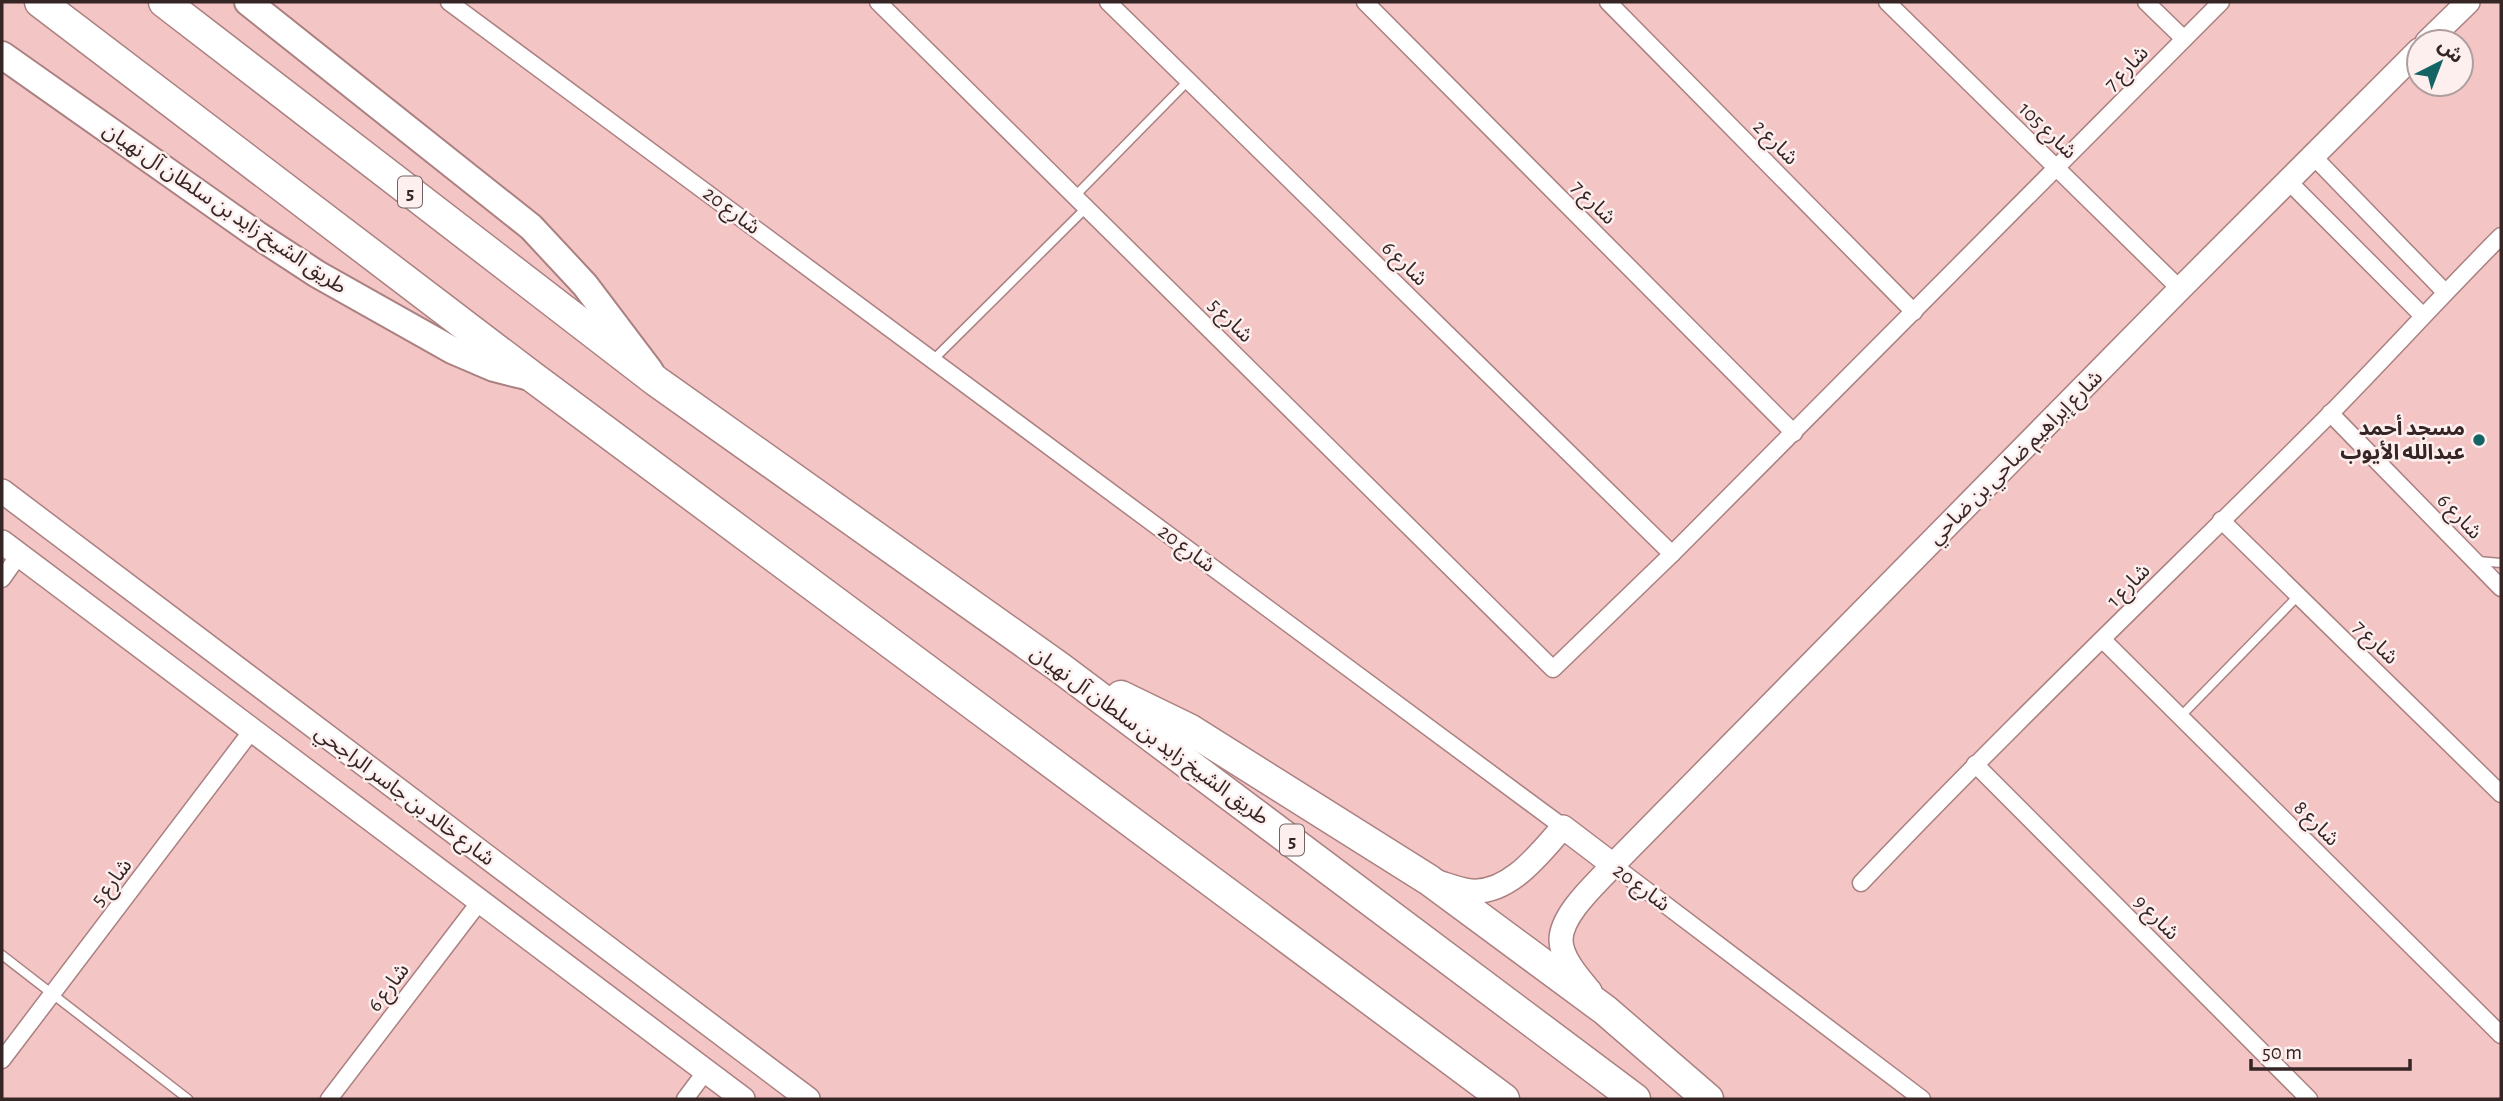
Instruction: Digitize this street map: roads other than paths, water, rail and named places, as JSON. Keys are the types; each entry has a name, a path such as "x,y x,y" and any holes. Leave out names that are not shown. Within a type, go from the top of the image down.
{"highway":[{"name":"طريق الشيخ زايد بن سلطان آل نهيان","path":"40,2 534,378 1504,1099"},
{"name":"طريق الشيخ زايد بن سلطان آل نهيان","path":"164,2 656,382 1059,667 1635,1099"},
{"path":"1059,667 1189,729 1429,880 1605,1010 1708,1099"}],"main road":[{"name":"طريق الشيخ زايد بن سلطان آل نهيان","path":"248,2 531,227 585,285 634,348 656,382"},
{"name":"طريق الشيخ زايد بن سلطان آل نهيان","path":"2,55 317,274 452,350 494,368 534,378"}],"street":[{"name":"شارع 20","path":"449,2 1563,827 1922,1099"},
{"name":"شارع 5","path":"878,2 1553,669"},
{"name":"شارع 6","path":"1108,2 1672,554"},
{"name":"شارع 7","path":"1365,2 1794,433"},
{"name":"شارع 2","path":"1608,2 1914,312"},
{"name":"شارع 105","path":"1887,2 2180,289"},
{"path":"2146,2 2184,39"},
{"name":"شارع 7","path":"1553,669 1794,433 2221,2"},
{"path":"2441,28 2468,2"},
{"name":"شارع إبراهيم ضاحي بن ضاحي","path":"1605,1010 1579,978 1565,954 1561,941 1573,909 1613,865 2180,289 2405,64"},
{"path":"2313,156 2445,292"},
{"path":"2288,181 2422,315"},
{"name":"شارع 1","path":"1861,883 1975,764 2330,413 2501,236"},
{"name":"شارع 6","path":"2330,413 2501,588"},
{"name":"شارع خالد بن جاسر الراجحي","path":"2,491 808,1099"},
{"name":"شارع 7","path":"2221,520 2501,794"},
{"path":"2,579 11,548"},
{"name":"شارع خالد بن جاسر الراجحي","path":"11,548 743,1099"},
{"name":"شارع 8","path":"2103,640 2501,1035"},
{"name":"شارع 5","path":"2,1060 253,729"},
{"name":"شارع 9","path":"1975,764 2309,1099"},
{"path":"1429,880 1472,891 1508,883 1535,859 1563,827"},
{"name":"شارع 6","path":"328,1099 481,900"},
{"path":"685,1099 706,1071"}],"lane":[{"path":"934,359 1189,80"},
{"path":"2475,561 2501,563"},
{"path":"2180,717 2299,595"},
{"path":"2,955 188,1099"}],"place":[{"name":"مسجد أحمد عبدالله الأيوب","path":"2479,440"}]}
